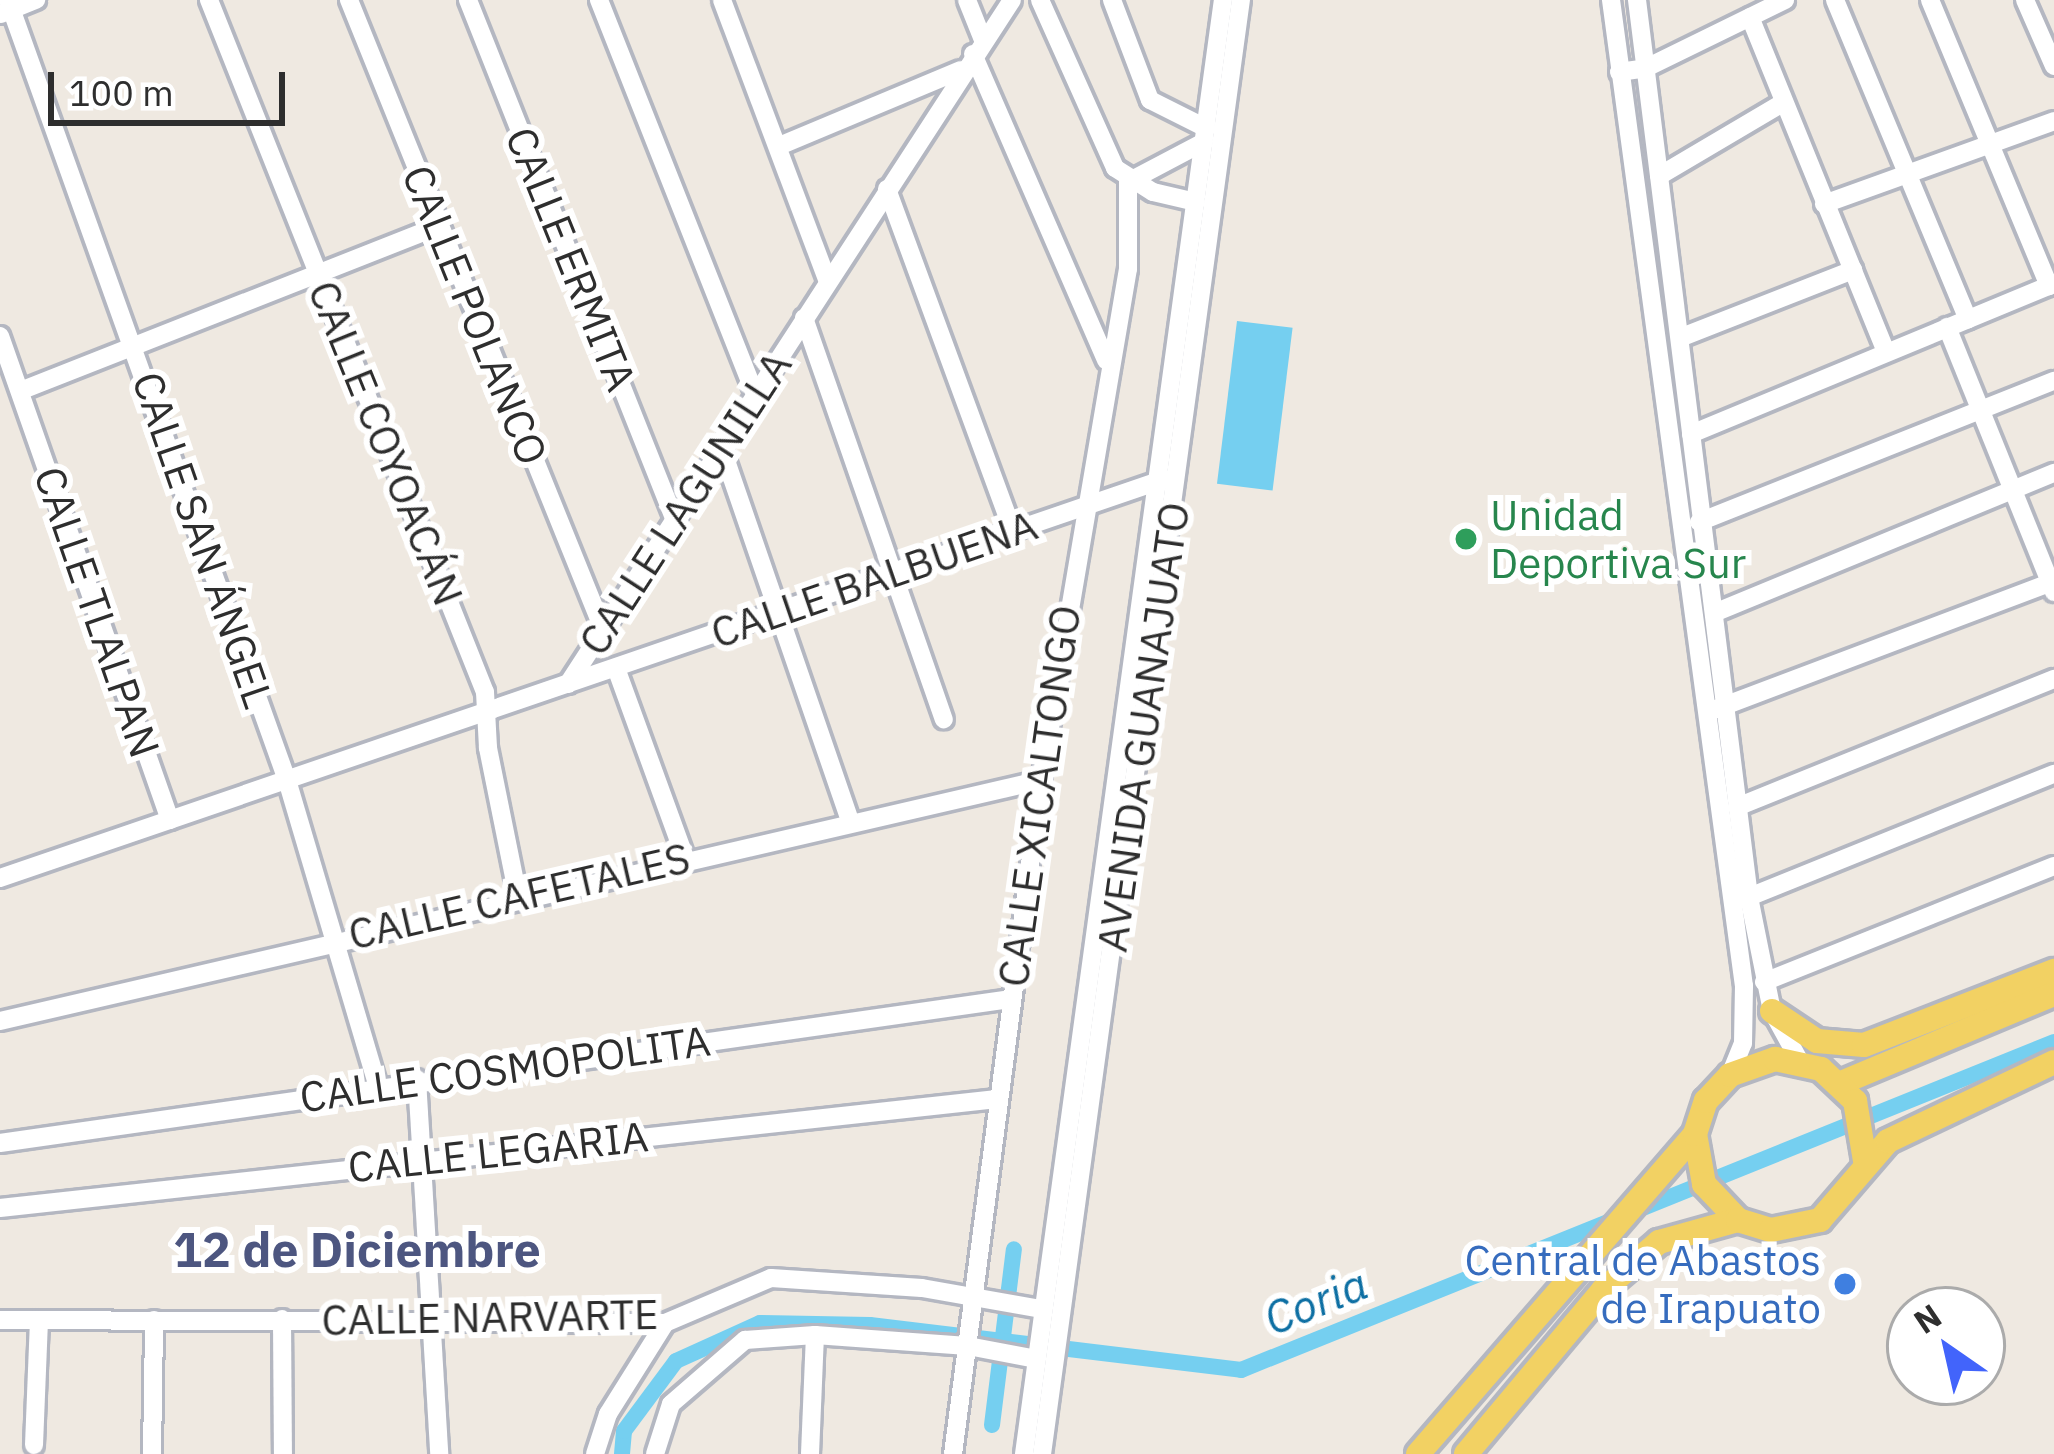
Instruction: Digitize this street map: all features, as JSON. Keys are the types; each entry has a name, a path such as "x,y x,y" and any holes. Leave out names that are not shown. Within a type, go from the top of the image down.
{"main road":[{"path":"1772,1011 1816,1041 1864,1045 2054,971"},
{"path":"1848,1092 2054,994"},
{"path":"1418,1454 1642,1189 1695,1147 1706,1100 1730,1075 1751,1064 1799,1060 1848,1092 1865,1148 1849,1195 1820,1220 1771,1230 1729,1212 1695,1147"},
{"path":"1865,1148 2054,1062"},
{"path":"1466,1454 1603,1290 1659,1242 1729,1212"}],"street":[{"path":"6,8 36,0"},
{"name":"CALLE COYOACÁN","path":"209,0 487,712 518,897"},
{"name":"CALLE POLANCO","path":"349,0 603,629"},
{"name":"CALLE ERMITA","path":"468,0 674,518"},
{"path":"599,0 756,396"},
{"path":"722,0 827,280"},
{"path":"967,0 972,54 1108,364"},
{"name":"CALLE LAGUNILLA","path":"0,878 568,684 972,54 1012,0"},
{"path":"1040,0 1105,151 1128,182 1196,202"},
{"path":"1112,0 1150,100 1205,135 1128,182"},
{"name":"AVENIDA GUANAJUATO","path":"1042,1454 1042,1355 1034,1310 1223,0"},
{"name":"AVENIDA GUANAJUATO","path":"1024,1454 1042,1355 1056,1330 1180,474 1241,0"},
{"path":"1610,0 1627,141 1716,709 1744,986 1743,1043 1730,1075"},
{"path":"1637,0 1714,613 1716,709 1737,807 1764,982 1772,1011 1799,1060"},
{"path":"1619,72 1646,68 1784,0"},
{"path":"1834,0 1968,319"},
{"path":"1691,434 2052,285 1930,0"},
{"path":"2025,0 2054,66"},
{"name":"CALLE SAN ÁNGEL","path":"6,8 136,348 287,780 378,1087"},
{"path":"1750,17 1886,352"},
{"path":"779,146 972,54"},
{"path":"1659,176 1784,102"},
{"path":"1824,204 2054,122"},
{"path":"1627,141 1656,136"},
{"name":"CALLE XICALTONGO","path":"953,1454 972,1345 997,1099 1041,780 1082,507 1128,268 1128,182"},
{"path":"887,189 1013,531"},
{"path":"20,392 438,226"},
{"path":"1682,337 1853,270"},
{"path":"804,318 944,718"},
{"path":"1716,709 2053,586 1947,327"},
{"name":"CALLE TLALPAN","path":"0,335 170,820"},
{"path":"1700,522 2054,381"},
{"path":"722,449 850,820"},
{"path":"1714,613 2054,473"},
{"name":"CALLE BALBUENA","path":"568,684 1180,474"},
{"path":"616,668 685,858"},
{"path":"1737,807 2054,679"},
{"path":"1749,897 2054,774"},
{"name":"CALLE CAFETALES","path":"0,1021 331,939 1041,780"},
{"path":"1764,982 2054,866"},
{"name":"CALLE COSMOPOLITA","path":"0,1143 417,1079 1010,999"},
{"path":"417,1079 420,1160 437,1320 439,1454"},
{"name":"CALLE LEGARIA","path":"0,1208 997,1099"},
{"name":"CALLE NARVARTE","path":"0,1320 665,1323 771,1278 1034,1310"},
{"path":"152,1454 154,1319"},
{"path":"282,1319 283,1454"},
{"path":"34,1445 39,1320"},
{"path":"595,1454 619,1393 665,1323"},
{"path":"810,1454 815,1335"},
{"name":"CALLE NARVARTE","path":"656,1454 671,1404 700,1372 745,1340 815,1335 972,1345 1042,1355"}],"water":[{"path":"1237,321 1293,328 1273,491 1217,484"}],"waterway":[{"name":"Coria","path":"622,1454 624,1431 676,1361 760,1323 870,1325 1241,1370 2054,1042"},
{"path":"992,1425 1014,1249"}],"place":[{"name":"Unidad Deportiva Sur","path":"1466,539"},
{"name":"Central de Abastos de Irapuato","path":"1845,1284"}],"district":[{"name":"12 de Diciembre","path":"357,1250"}]}
